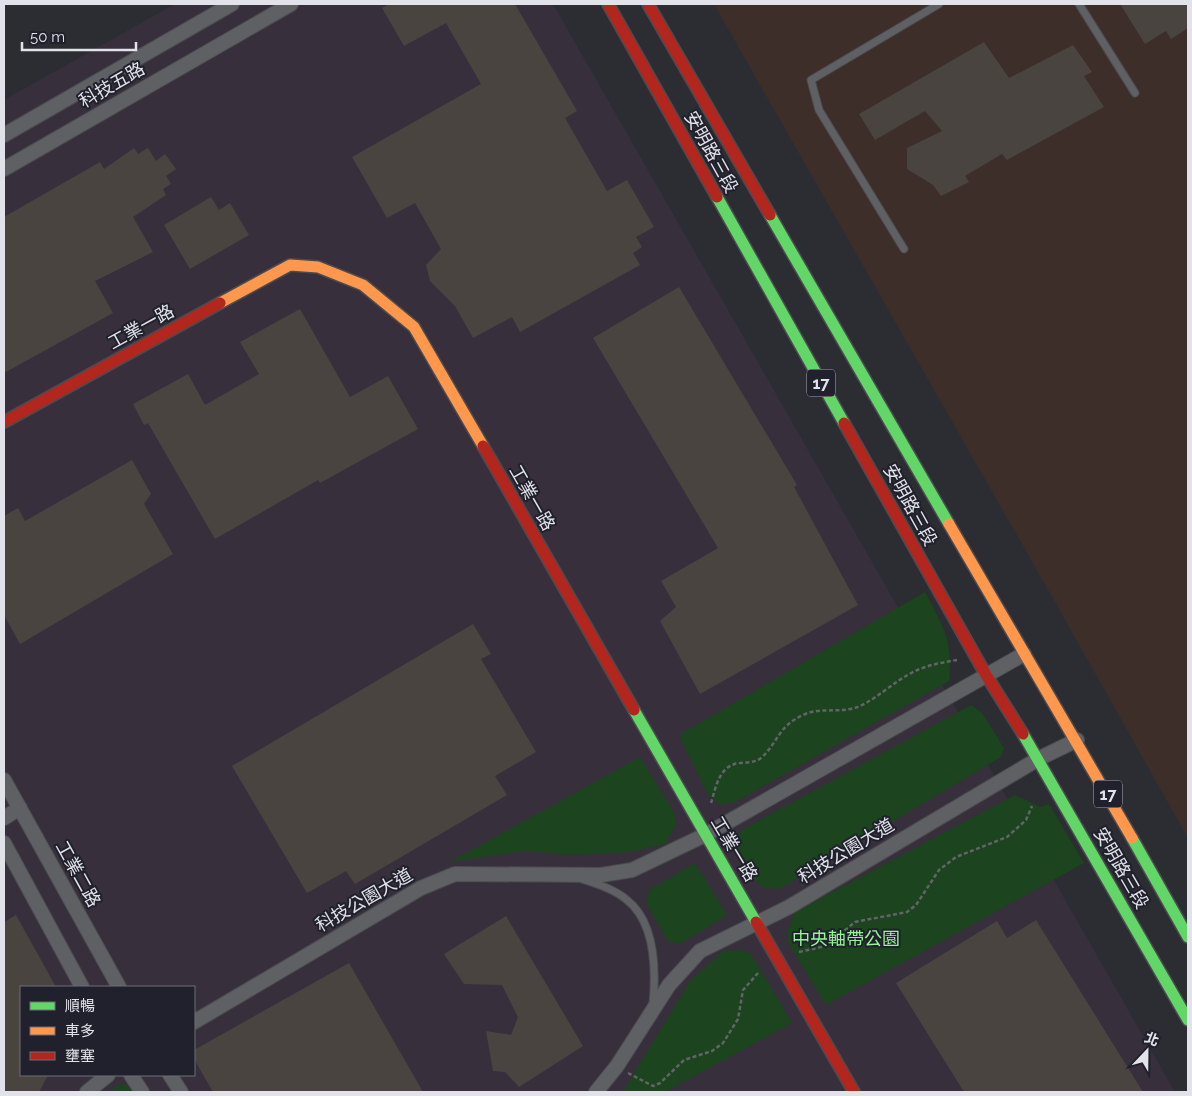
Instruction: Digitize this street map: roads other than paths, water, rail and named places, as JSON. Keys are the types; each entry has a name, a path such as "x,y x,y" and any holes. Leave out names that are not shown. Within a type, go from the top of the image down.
{"main road":[{"name":"安明路三段","path":"608,4 986,674 1038,759 1188,1020"},
{"name":"安明路三段","path":"648,4 1024,654 1077,740 1188,937"},
{"name":"工業一路","path":"4,422 290,265 318,267 363,285 414,327 705,835 758,922 854,1092"}],"street":[{"name":"科技五路","path":"4,135 232,4"},
{"name":"科技五路","path":"4,169 290,4"},
{"name":"科技公園大道","path":"195,1021 420,888 455,874 500,873 571,876 601,875 632,870 705,835 1024,654"},
{"name":"科技公園大道","path":"596,1092 617,1066 684,966 700,951 789,907 1038,759 1077,740"},
{"name":"工業二路","path":"4,780 8,795 20,808 117,986"},
{"path":"4,818 20,808"},
{"path":"4,843 81,986"},
{"path":"87,1092 107,1076"},
{"path":"132,1076 142,1092"},
{"path":"171,1076 181,1092"}],"lane":[{"path":"904,249 819,110 811,80 939,4"},
{"path":"1079,4 1134,93"},
{"name":"科技公園大道","path":"571,876 614,892 628,900 639,914 648,934 656,974 652,1012"}],"park label":[{"name":"中央軸帶公園","path":"846,939"}]}
